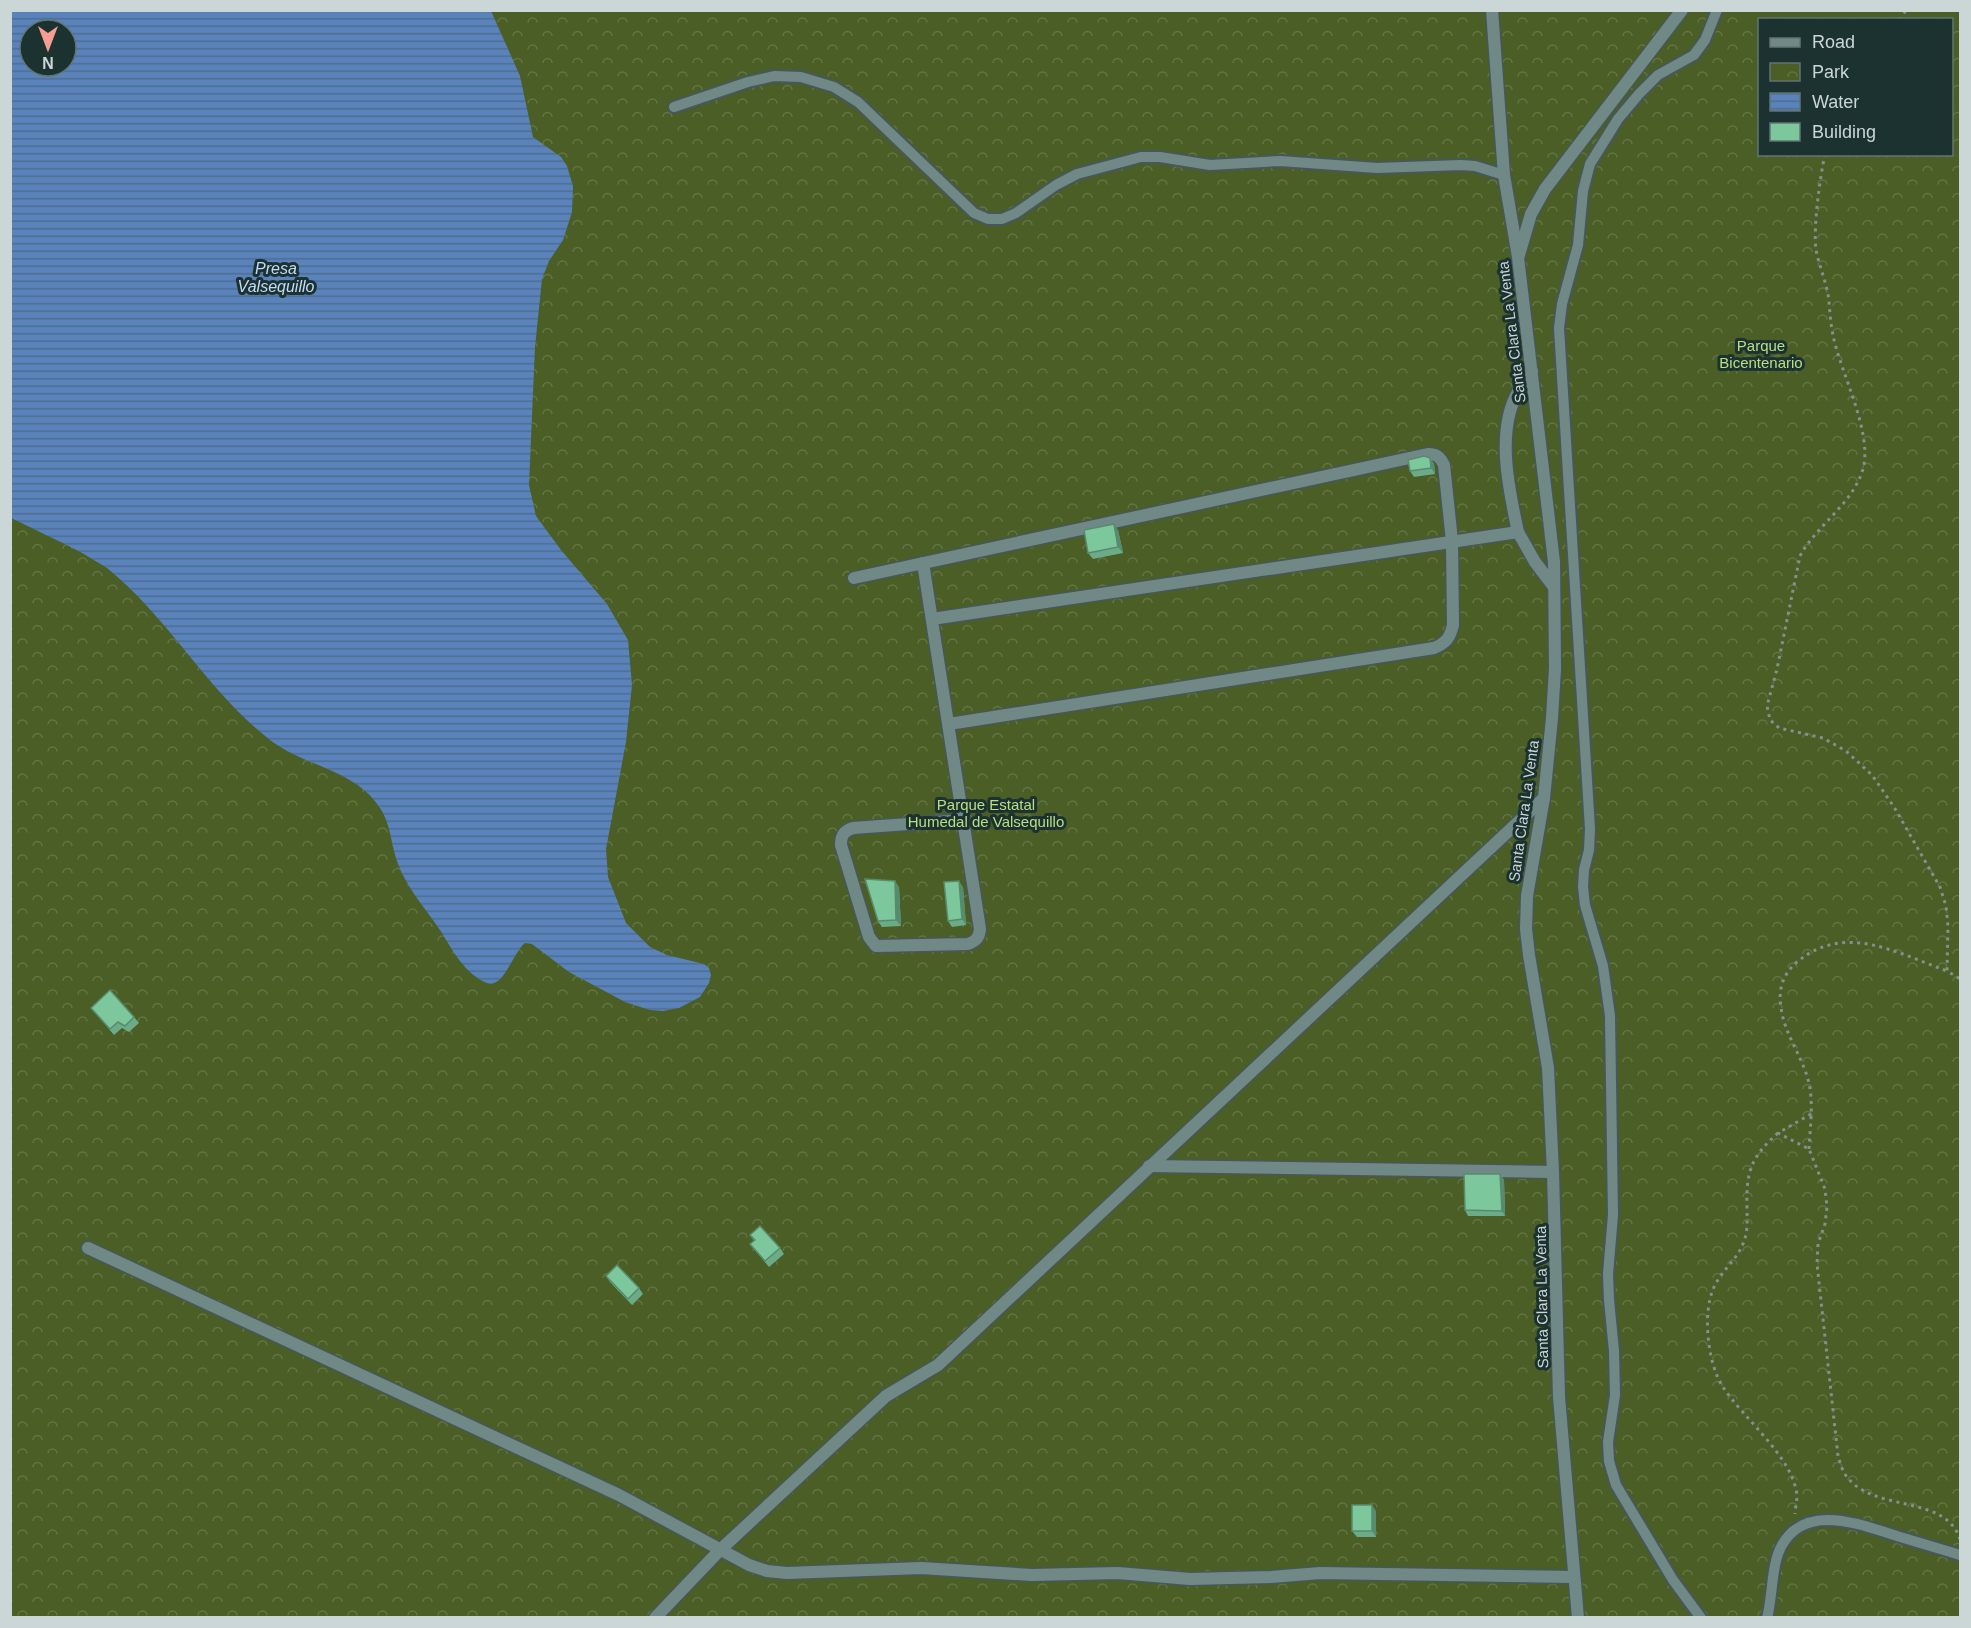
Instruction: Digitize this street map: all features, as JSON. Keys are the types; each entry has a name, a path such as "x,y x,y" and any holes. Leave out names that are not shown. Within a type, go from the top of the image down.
{"street":[{"name":"Santa Clara La Venta","path":"1492,10 1504,175 1518,257 1533,371 1540,449 1550,519 1554,588 1555,669 1544,798 1527,896 1526,929 1548,1068 1559,1397 1578,1617"},
{"path":"1518,257 1531,214 1545,189 1682,10"},
{"path":"1533,371 1518,392 1509,418 1506,447 1507,480 1518,532 1535,562 1554,588"},
{"path":"854,578 1428,454 1435,454 1441,459 1444,465 1452,541 1453,625 1451,636 1444,644 1434,648 949,724"},
{"path":"932,619 1518,532"},
{"path":"923,563 964,820 980,929 979,936 968,944 876,946 869,937 842,845 842,837 846,831 853,828 964,820"},
{"path":"656,1617 720,1550 886,1396 938,1365 1544,798"},
{"path":"1149,1166 1553,1172"},
{"path":"88,1248 538,1456 619,1495 749,1565 767,1570 787,1573 921,1568 1032,1575 1118,1573 1190,1579 1320,1573 1573,1577"}],"lane":[{"path":"1701,1617 1673,1580 1616,1485 1609,1461 1608,1442 1616,1395 1608,1274 1613,1215 1610,1016 1603,966 1585,905 1583,887 1590,829 1559,328 1564,295 1578,245 1583,191 1590,164 1618,119 1639,94 1658,75 1694,55 1705,40 1717,10"},
{"path":"674,107 748,82 774,76 801,77 834,87 858,102 974,213 988,219 1002,219 1016,213 1056,185 1077,174 1142,156 1160,156 1210,165 1280,161 1377,168 1461,165 1474,166 1504,175"},
{"path":"1767,1617 1781,1547 1793,1531 1806,1523 1825,1519 1847,1521 1960,1555"}],"path":[{"path":"1825,156 1816,249 1828,296 1833,335 1861,423 1865,449 1863,470 1854,489 1807,543 1800,556 1777,669 1767,706 1770,720 1779,728 1823,738 1846,751 1872,775 1894,807 1940,887 1946,906 1948,926 1947,971"},
{"path":"1960,979 1947,971 1876,945 1851,941 1826,945 1807,954 1790,968 1781,983 1781,1007 1787,1032 1810,1088 1809,1149 1825,1189 1825,1224 1818,1244 1817,1264 1838,1456 1845,1475 1859,1489 1880,1498 1920,1507 1941,1515 1959,1534 1960,1539"},
{"path":"1793,1531 1797,1496 1792,1476 1782,1460 1722,1386 1713,1363 1706,1323 1710,1298 1717,1278 1738,1253 1744,1241 1747,1225 1747,1188 1751,1167 1761,1148 1778,1133 1811,1114"},
{"path":"1778,1133 1809,1149"}],"green space":[{"name":"Parque Estatal Humedal de Valsequillo","path":"11,11 1960,11 1960,1617 11,1618"}],"water":[{"name":"Presa Valsequillo","path":"10,11 491,11 520,76 533,137 561,157 567,166 573,186 572,212 563,240 549,261 542,279 535,347 529,485 536,516 561,550 607,604 628,640 632,685 626,742 606,849 608,877 626,923 650,947 667,955 704,964 709,968 711,975 709,983 700,997 679,1008 663,1011 650,1010 625,1002 569,972 532,944 525,943 498,981 487,983 479,979 460,961 407,883 398,864 384,814 370,795 343,776 284,749 247,721 129,588 107,568 75,549 11,518"}],"building":[{"path":"1424,456 1430,458 1431,468 1410,471 1408,460"},
{"path":"1114,524 1118,547 1088,553 1084,530"},
{"path":"865,879 895,881 896,920 878,921"},
{"path":"959,881 962,919 948,921 944,882"},
{"path":"110,990 134,1017 125,1026 118,1022 110,1029 91,1008"},
{"path":"1464,1174 1500,1174 1502,1211 1465,1210"},
{"path":"760,1226 780,1248 765,1261 750,1244 755,1240 750,1235"},
{"path":"617,1265 639,1288 628,1299 606,1276"},
{"path":"1352,1505 1372,1505 1372,1531 1352,1531"}],"park label":[{"name":"Parque Bicentenario","path":"1761,354"}]}
